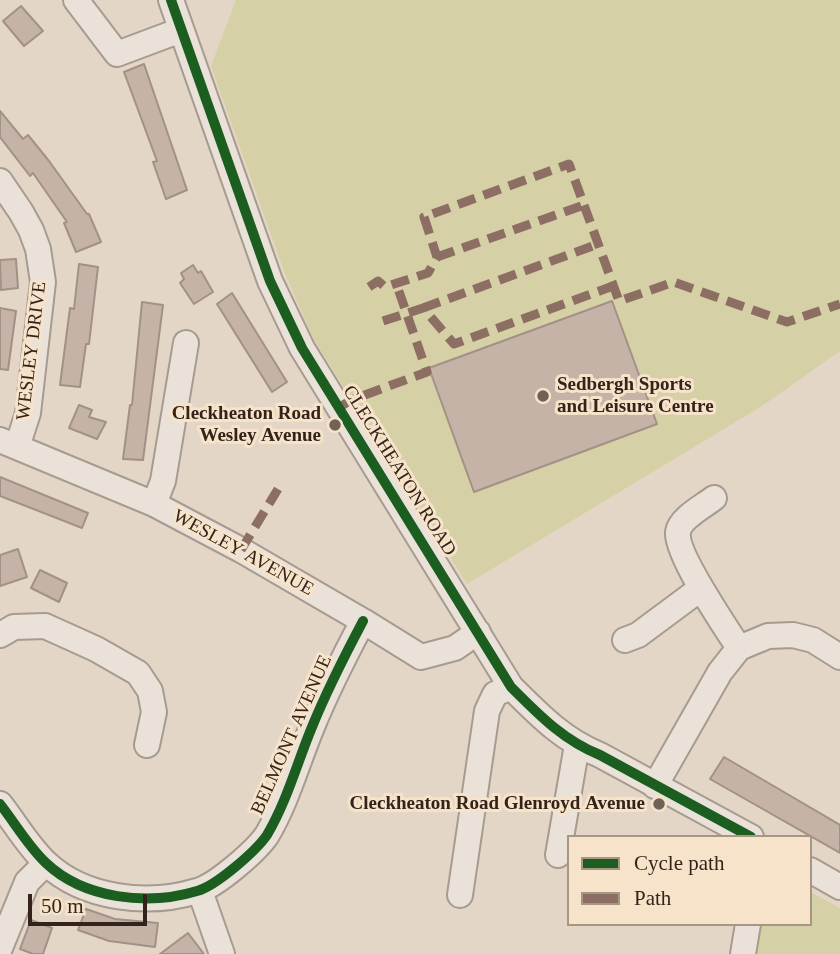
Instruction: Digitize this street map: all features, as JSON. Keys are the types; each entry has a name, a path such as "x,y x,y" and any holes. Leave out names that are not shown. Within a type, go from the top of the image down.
{"street":[{"path":"76,0 117,54 181,30"},
{"name":"CLECKHEATON ROAD","path":"171,0 270,281 302,348 511,687 553,729 577,746 600,755 747,835"},
{"name":"WESLEY DRIVE","path":"0,181 31,230 43,282 28,412 8,444"},
{"path":"154,504 163,481 186,343"},
{"name":"WESLEY AVENUE","path":"8,444 154,504 236,547 421,657 455,648 478,632"},
{"path":"714,498 681,524 679,542 701,589 739,648"},
{"path":"625,640 638,635 701,589"},
{"name":"BELMONT AVENUE","path":"0,804 46,863 71,881 107,894 157,900 200,891 237,866 265,837 285,801 312,726 363,621"},
{"path":"0,635 14,627 45,626 96,649 138,673 150,691 154,712 147,745"},
{"path":"655,786 720,672 739,648 768,636 793,635 813,640 840,657"},
{"path":"460,895 487,711 495,694 511,687"},
{"path":"558,855 577,746"},
{"path":"0,948 27,882 46,863"},
{"path":"812,871 840,887"},
{"path":"200,891 222,954"},
{"path":"743,954 748,926"}],"shaded area":[{"path":"236,0 840,0 840,351 762,406 467,584 314,340 285,274 211,66"},
{"path":"812,893 840,908 840,954 754,954 760,926 812,926"}],"building":[{"path":"21,6 43,31 24,46 3,21"},
{"path":"144,64 187,190 166,199 153,162 157,161 124,72"},
{"path":"0,111 23,139 28,135 49,161 89,214 101,242 76,252 64,223 67,222 33,173 30,176 0,137"},
{"path":"16,259 18,288 1,290 0,260"},
{"path":"79,264 98,267 89,344 86,344 80,387 60,385"},
{"path":"193,265 198,273 201,271 213,292 194,304 180,283 184,279 181,273"},
{"path":"232,293 287,382 272,392 217,304"},
{"name":"Sedbergh Sports and Leisure Centre","path":"612,301 657,424 474,492 429,368"},
{"path":"142,302 163,305 143,460 123,459 132,405"},
{"path":"0,308 16,311 8,370 0,369"},
{"path":"79,405 92,410 89,417 106,422 97,439 69,428"},
{"path":"0,477 88,513 82,528 0,496"},
{"path":"18,549 27,577 0,586 0,555"},
{"path":"40,570 67,583 59,602 31,588"},
{"path":"724,757 840,825 840,853 812,835 710,779"},
{"path":"86,909 115,919 158,923 155,947 109,941 78,930"},
{"path":"31,920 52,928 43,954 33,954 20,949"},
{"path":"188,933 204,954 160,954"}],"marked path":[{"path":"369,287 378,281 385,287 428,273 437,257 424,217 569,164 619,301 674,282 787,322 840,304"},
{"path":"437,257 584,205"},
{"path":"423,308 598,244"},
{"path":"340,407 351,400 427,372 396,283"},
{"path":"383,321 423,308 454,344 613,286"},
{"path":"241,550 278,489"}],"cycle path":[{"path":"171,0 270,281 302,348 511,687 542,717 574,742 747,835"},
{"path":"0,804 39,856 61,875 79,885 98,892 138,898 178,896 205,888 235,867 267,835 324,700 363,621"}],"place":[{"name":"Sedbergh Sports and Leisure Centre","path":"543,396"},
{"name":"Cleckheaton Road Wesley Avenue","path":"335,425"},
{"name":"Cleckheaton Road Glenroyd Avenue","path":"659,804"}]}
